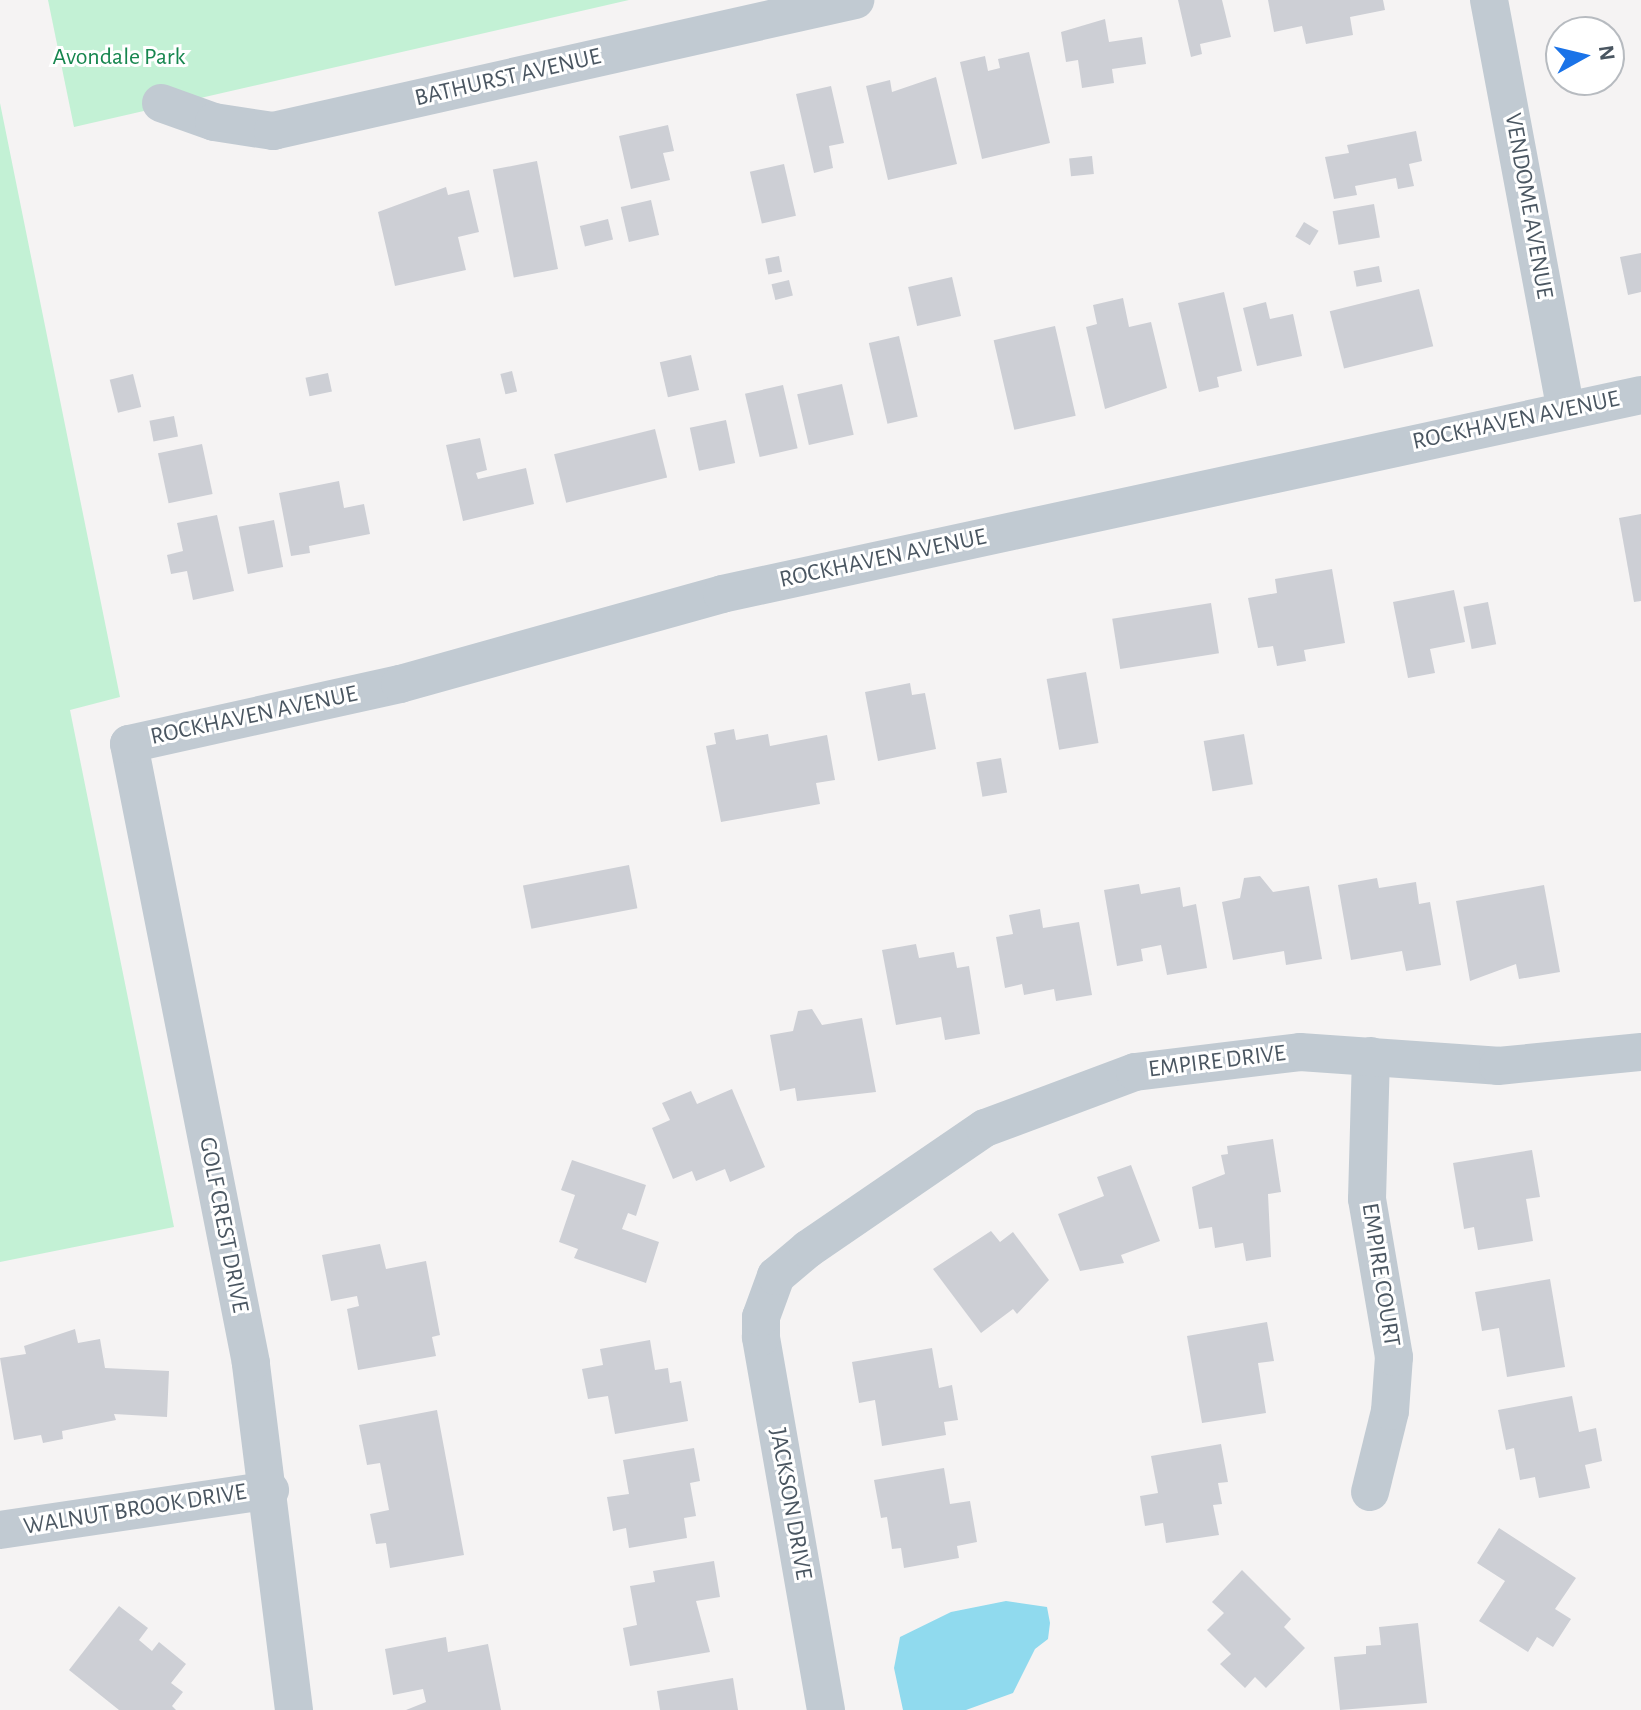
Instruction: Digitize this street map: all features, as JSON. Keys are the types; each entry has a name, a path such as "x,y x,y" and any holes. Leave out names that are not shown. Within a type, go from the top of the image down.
{"street":[{"name":"BATHURST AVENUE","path":"161,103 214,122 273,131 855,0"},
{"name":"VENDOME AVENUE","path":"1489,0 1566,411"},
{"name":"ROCKHAVEN AVENUE","path":"129,744 400,684 722,594 1641,395"},
{"name":"GOLF CREST DRIVE","path":"129,744 270,1490 294,1710"},
{"name":"EMPIRE DRIVE","path":"766,1297 776,1276 866,1205 928,1162 1030,1108 1181,1062 1300,1052 1498,1066 1641,1052"},
{"name":"EMPIRE COURT","path":"1370,1492 1390,1411 1394,1357 1367,1199 1371,1056"},
{"name":"JACKSON DRIVE","path":"766,1297 761,1337 826,1710"},
{"name":"WALNUT BROOK DRIVE","path":"0,1530 270,1490"}],"green space":[{"name":"Avondale Park","path":"48,0 629,0 74,127"},
{"path":"0,103 120,697 70,710 174,1227 0,1262"}],"water":[{"path":"1006,1601 1047,1607 1050,1623 1048,1639 1035,1649 1013,1693 966,1710 903,1710 894,1668 900,1637 951,1612"}],"building":[{"path":"1178,0 1222,0 1231,37 1200,44 1202,54 1191,57"},
{"path":"1268,0 1383,0 1385,10 1350,17 1353,35 1306,44 1302,26 1274,32"},
{"path":"1105,19 1109,42 1142,37 1146,64 1112,69 1114,83 1082,88 1078,60 1066,62 1061,32"},
{"path":"1029,52 1050,143 982,159 960,62 985,56 988,71 1000,68 998,59"},
{"path":"936,77 957,164 888,180 866,86 890,80 892,92"},
{"path":"831,86 844,143 829,146 833,168 814,173 796,94"},
{"path":"668,125 674,151 663,153 670,180 631,189 619,136"},
{"path":"1416,131 1422,161 1409,164 1414,186 1398,189 1396,178 1355,186 1357,195 1334,199 1325,157 1349,153 1347,145"},
{"path":"1092,156 1094,174 1071,176 1069,158"},
{"path":"537,161 558,269 514,278 493,170"},
{"path":"784,164 796,216 762,224 750,172"},
{"path":"446,187 448,195 469,190 479,232 458,237 466,270 395,286 378,212"},
{"path":"651,200 659,235 629,242 621,207"},
{"path":"1374,204 1380,237 1339,245 1333,211"},
{"path":"608,219 613,239 585,246 580,226"},
{"path":"1304,222 1319,231 1310,245 1295,237"},
{"path":"1641,253 1641,292 1628,295 1620,257"},
{"path":"779,256 782,272 768,274 765,259"},
{"path":"1379,266 1382,282 1357,287 1353,271"},
{"path":"952,277 961,316 917,326 908,287"},
{"path":"789,280 793,296 775,300 772,284"},
{"path":"1419,289 1433,346 1344,369 1330,311"},
{"path":"1224,292 1242,371 1217,377 1219,387 1199,392 1178,303"},
{"path":"1123,298 1129,327 1151,322 1167,388 1105,409 1086,327 1097,324 1093,305"},
{"path":"1266,302 1270,319 1293,314 1302,356 1257,366 1243,308"},
{"path":"1055,326 1076,416 1014,430 994,340"},
{"path":"899,336 918,417 887,424 869,343"},
{"path":"691,355 699,390 668,397 660,362"},
{"path":"512,371 517,391 505,394 500,374"},
{"path":"328,373 332,392 309,396 306,378"},
{"path":"133,374 141,407 118,413 110,380"},
{"path":"842,384 854,435 809,445 797,394"},
{"path":"783,385 798,448 760,457 745,394"},
{"path":"174,416 178,437 153,441 149,421"},
{"path":"726,420 735,463 699,471 690,428"},
{"path":"655,429 667,478 566,503 554,454"},
{"path":"480,438 487,470 476,473 478,479 526,468 534,504 463,521 446,445"},
{"path":"202,444 213,494 169,503 158,453"},
{"path":"339,481 344,508 364,504 370,534 309,546 310,553 291,556 279,493"},
{"path":"1641,514 1641,601 1634,602 1619,518"},
{"path":"217,515 234,591 193,600 187,571 171,574 167,555 183,551 177,523"},
{"path":"274,520 283,567 248,574 239,527"},
{"path":"1332,569 1345,643 1304,650 1306,661 1277,666 1273,646 1258,648 1248,598 1277,593 1275,579"},
{"path":"1454,590 1465,642 1430,649 1435,673 1408,678 1393,602"},
{"path":"1488,602 1496,644 1472,649 1463,607"},
{"path":"1211,603 1219,653 1120,669 1112,619"},
{"path":"1086,672 1099,743 1059,750 1047,679"},
{"path":"910,683 912,695 925,693 936,749 878,761 865,692"},
{"path":"734,729 736,740 768,734 770,746 827,735 835,780 816,783 820,804 721,822 706,746 716,744 714,733"},
{"path":"1244,734 1253,784 1212,791 1204,741"},
{"path":"1001,758 1007,792 982,797 976,762"},
{"path":"629,865 637,908 531,929 523,886"},
{"path":"1260,876 1273,892 1309,886 1322,959 1286,965 1284,951 1233,960 1222,902 1240,898 1244,878"},
{"path":"1377,878 1379,888 1416,882 1419,904 1430,902 1441,965 1406,971 1402,951 1351,960 1338,885"},
{"path":"1139,884 1141,894 1180,887 1183,907 1196,904 1207,968 1167,975 1161,945 1141,949 1143,961 1117,966 1104,890"},
{"path":"1544,885 1560,972 1519,979 1516,964 1470,981 1456,901"},
{"path":"1040,909 1043,928 1079,922 1092,995 1056,1001 1054,989 1024,995 1022,984 1005,988 996,937 1013,934 1009,915"},
{"path":"916,944 919,958 954,952 957,968 969,966 980,1034 945,1040 941,1017 896,1025 882,950"},
{"path":"812,1009 822,1025 862,1018 876,1092 797,1101 795,1088 780,1091 770,1035 793,1031 798,1011"},
{"path":"732,1089 765,1167 730,1182 725,1169 696,1181 692,1171 673,1179 652,1128 670,1120 662,1103 691,1091 697,1104"},
{"path":"1273,1139 1281,1192 1268,1194 1271,1257 1246,1261 1243,1243 1215,1248 1212,1227 1199,1229 1192,1187 1225,1174 1221,1155 1228,1154 1227,1146"},
{"path":"1532,1150 1540,1197 1526,1199 1533,1241 1478,1250 1474,1227 1464,1229 1453,1163"},
{"path":"572,1160 646,1185 636,1216 628,1213 622,1229 659,1242 646,1283 574,1258 578,1249 559,1242 575,1195 561,1190"},
{"path":"1131,1165 1160,1241 1121,1255 1124,1263 1080,1271 1058,1214 1104,1196 1097,1177"},
{"path":"991,1231 1000,1242 1013,1232 1049,1280 1017,1314 1013,1309 981,1333 933,1269"},
{"path":"380,1244 386,1269 426,1261 440,1335 432,1337 436,1356 358,1370 347,1309 359,1306 357,1296 331,1301 322,1255"},
{"path":"1550,1279 1565,1367 1507,1377 1499,1328 1482,1331 1475,1292"},
{"path":"1267,1322 1274,1361 1258,1363 1266,1413 1202,1423 1187,1336"},
{"path":"75,1329 78,1343 100,1339 105,1368 169,1371 167,1417 114,1414 116,1420 62,1431 63,1439 43,1443 41,1435 14,1440 0,1358 26,1354 24,1346"},
{"path":"650,1340 655,1370 668,1368 670,1383 681,1381 688,1421 615,1434 608,1396 588,1399 582,1369 603,1365 600,1349"},
{"path":"932,1348 939,1388 952,1385 958,1420 944,1422 946,1435 882,1446 875,1400 859,1403 852,1362"},
{"path":"1572,1396 1579,1432 1596,1428 1602,1461 1585,1465 1590,1488 1539,1498 1535,1477 1520,1480 1514,1448 1506,1450 1498,1410"},
{"path":"437,1410 464,1555 390,1568 386,1543 376,1544 370,1514 389,1510 380,1463 367,1465 359,1425"},
{"path":"1221,1444 1228,1482 1218,1483 1222,1504 1213,1505 1219,1535 1166,1543 1163,1523 1145,1526 1140,1496 1158,1493 1151,1456"},
{"path":"694,1448 700,1481 690,1483 696,1516 684,1518 687,1538 629,1548 626,1528 613,1531 607,1497 629,1494 623,1460"},
{"path":"944,1468 950,1504 970,1501 977,1542 957,1546 959,1558 904,1568 901,1548 892,1549 887,1517 881,1518 874,1480"},
{"path":"1499,1528 1576,1578 1555,1609 1571,1619 1553,1647 1537,1637 1528,1652 1479,1621 1505,1581 1477,1563"},
{"path":"714,1561 720,1597 696,1601 710,1652 630,1666 623,1628 637,1625 630,1586 655,1582 653,1571"},
{"path":"1242,1570 1291,1619 1284,1627 1305,1648 1266,1688 1255,1677 1245,1688 1220,1664 1231,1654 1207,1630 1224,1613 1212,1602"},
{"path":"119,1606 148,1628 139,1640 152,1651 159,1642 186,1664 171,1683 183,1692 172,1706 176,1710 119,1710 69,1670"},
{"path":"1418,1623 1427,1703 1340,1710 1334,1657 1366,1654 1366,1646 1381,1645 1379,1627"},
{"path":"446,1637 448,1652 488,1644 501,1710 406,1710 426,1702 423,1689 393,1695 385,1649"},
{"path":"733,1678 738,1710 660,1710 657,1691"}]}
